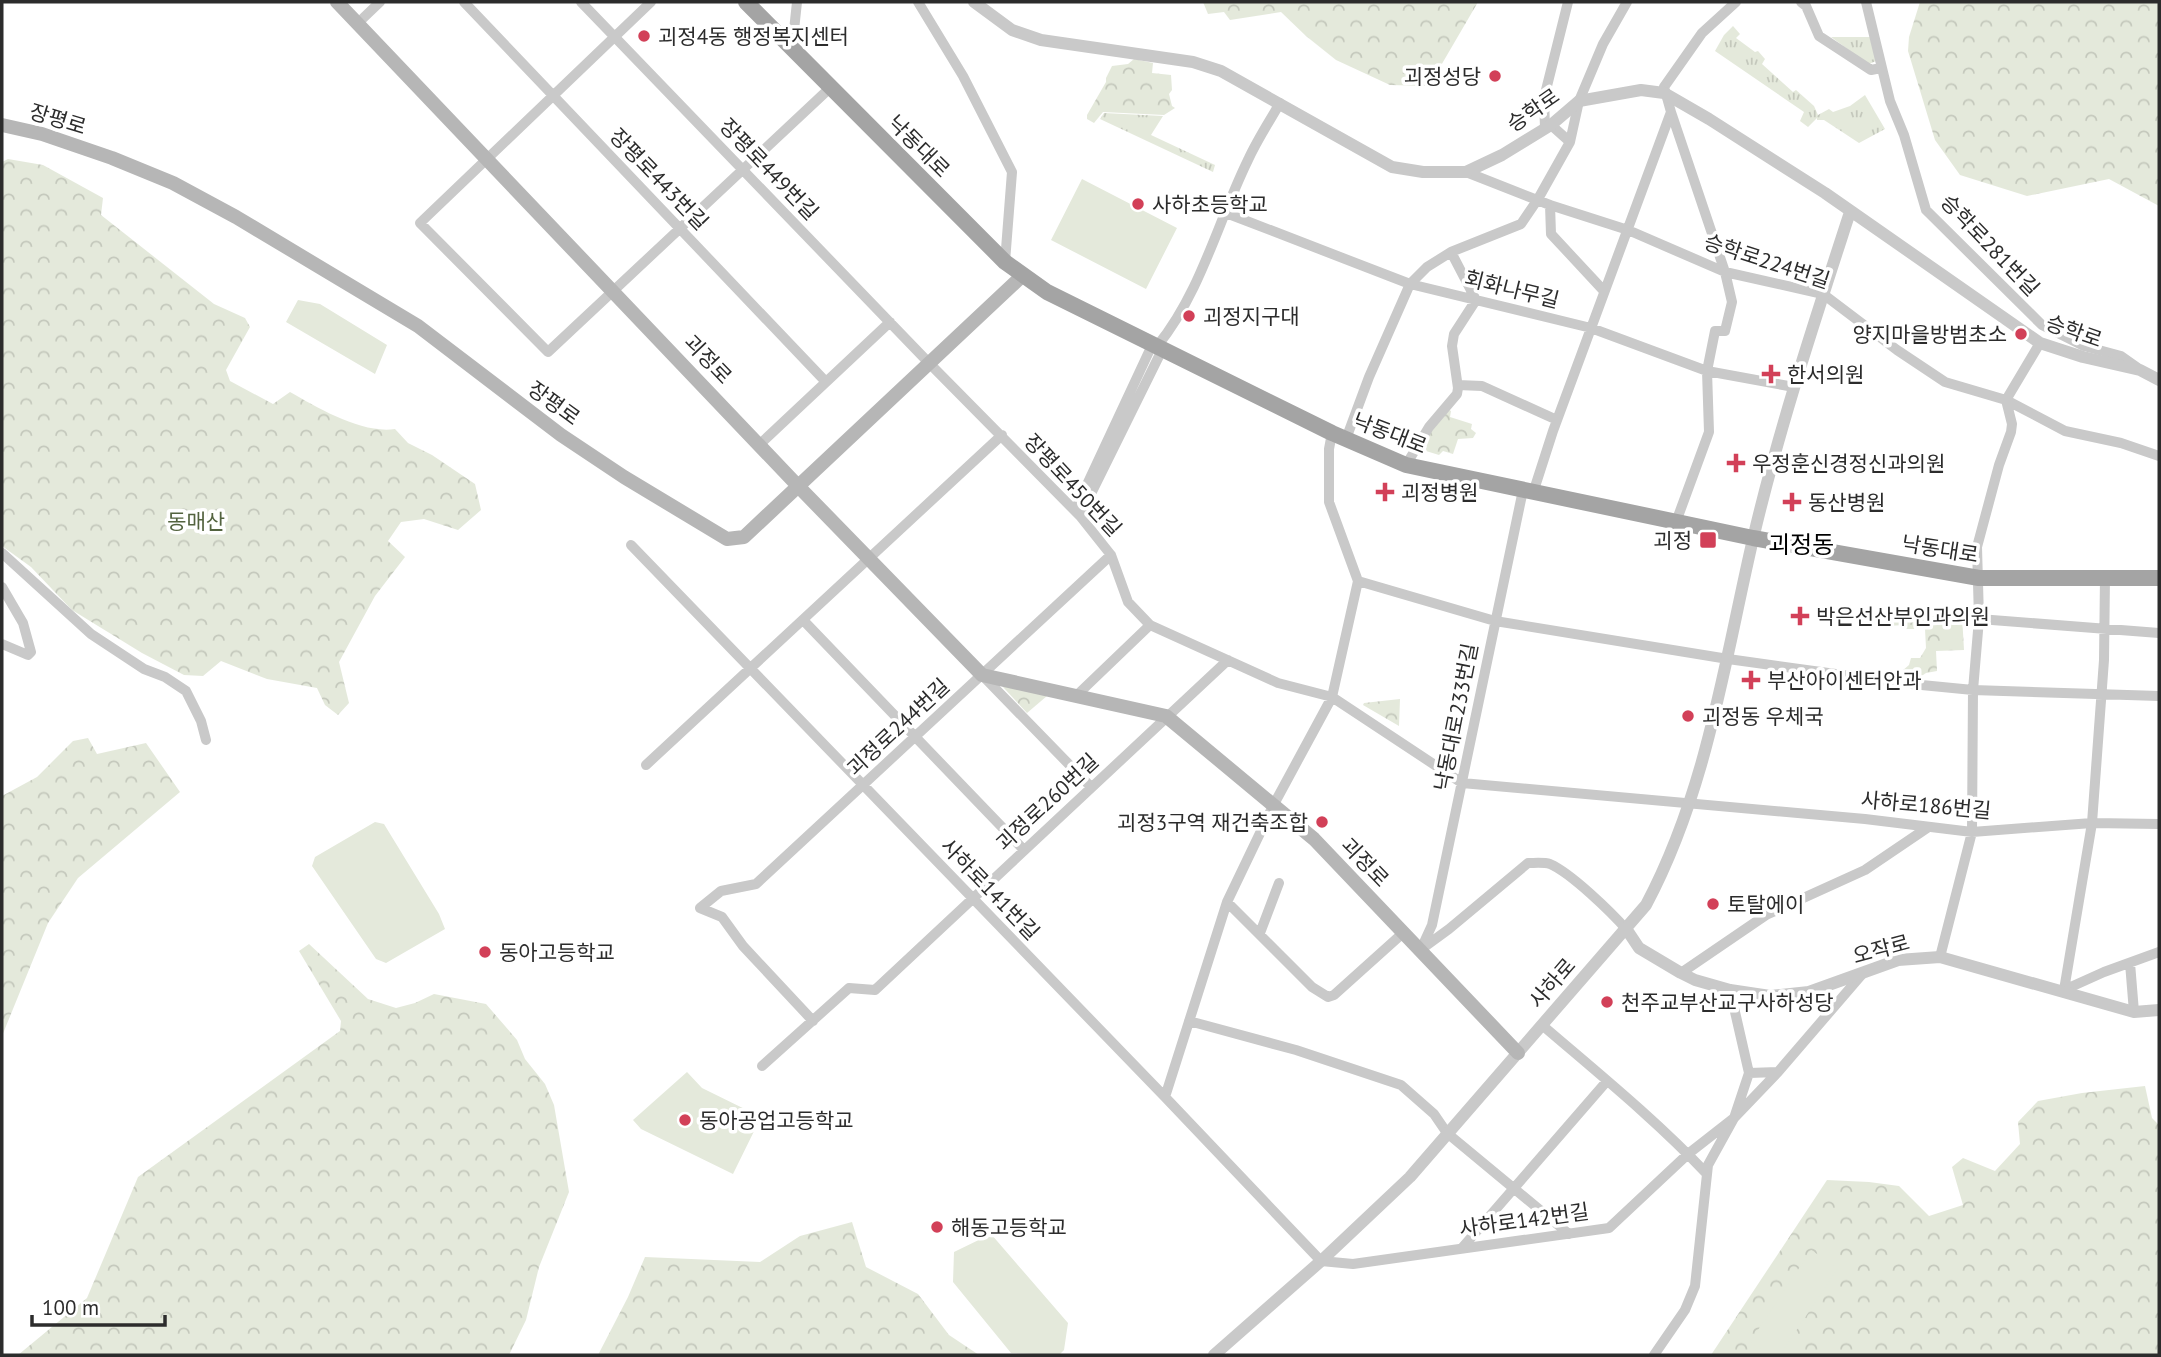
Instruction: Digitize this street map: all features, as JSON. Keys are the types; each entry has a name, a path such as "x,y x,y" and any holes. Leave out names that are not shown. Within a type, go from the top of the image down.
{"main road":[{"name":"괴정로","path":"337,2 982,675 1166,716 1314,839 1518,1053"},
{"name":"낙동대로","path":"746,2 1022,276 1047,292 1339,436 1406,465 1753,538 1979,578 2159,578"},
{"name":"장평로","path":"2,125 42,134 112,158 173,183 236,217 418,326 561,435 624,477 727,539 744,537 1022,276"}],"street":[{"path":"358,23 380,2"},
{"name":"장평로443번길","path":"464,2 826,382"},
{"name":"장평로449번길","path":"581,2 929,363"},
{"path":"651,2 420,223 548,352 831,87"},
{"path":"792,49 797,2"},
{"path":"918,2 963,75 1013,172 1005,262"},
{"name":"승학로","path":"974,2 1012,30 1041,40 1193,62 1220,71 1392,167 1423,172 1466,172 1502,155 1580,102 1641,90 1664,93 1806,181 2040,343 2083,357 2140,370 2159,380"},
{"path":"1568,2 1544,98 1548,126 1570,142"},
{"path":"1165,1097 1227,902 1273,806 1332,697 1358,581 1329,502 1329,449 1339,436 1369,377 1410,284 1427,267 1451,252 1521,224 1538,199 1570,142 1580,102 1603,44 1627,2"},
{"path":"1676,522 1709,432 1707,371 1715,331 1725,331 1732,302 1726,272 1664,87 1702,33 1736,2"},
{"path":"1801,2 1806,6 1819,36 1871,70 1881,68"},
{"name":"승학로281번길","path":"1866,2 1890,101 1904,135 1926,210 2042,325 2084,345 2121,356 2140,370"},
{"path":"1078,513 1158,345 1174,326 1248,160 1280,103"},
{"name":"낙동대로233번길","path":"1421,949 1432,925 1495,621 1528,492 1671,112"},
{"name":"승학로224번길","path":"1466,172 1550,205 1628,230 1726,272 1823,294 1897,350 1945,382 2006,400 2065,431 2121,443 2159,456"},
{"path":"1550,205 1551,234 1604,291"},
{"name":"사하로","path":"1214,1355 1321,1262 1410,1177 1627,930 1659,882 1690,805 1728,659 1753,538 1794,387 1850,212"},
{"name":"회화나무길","path":"1226,213 1410,284 1591,328 1707,371 1794,387"},
{"path":"1406,465 1429,427 1457,394 1452,346 1454,334 1476,300 1451,252"},
{"path":"760,444 890,322"},
{"path":"1940,957 1972,832 1973,690 1979,619 1977,547 1999,465 2011,432 2012,424 2006,400 2040,343"},
{"name":"장평로450번길","path":"929,363 1078,513 1111,555 1128,602 1150,625 1279,683 1332,697 1462,783"},
{"path":"1458,385 1482,386 1557,419"},
{"path":"646,765 1002,435"},
{"name":"사하로141번길","path":"631,545 1321,1262"},
{"path":"2,552 91,634 144,669 165,677 186,691 201,721 206,740"},
{"name":"괴정로244번길","path":"813,1021 743,946 722,917 700,908 721,891 756,884 1111,555"},
{"path":"2064,990 2092,823 2106,631 2105,577"},
{"path":"1358,581 1495,621 1728,659 1973,690 2159,696"},
{"path":"2,587 23,623 32,647 28,655 23,655 2,644"},
{"path":"1979,619 2106,631 2159,633"},
{"path":"803,620 1024,850"},
{"path":"1076,696 1150,625"},
{"path":"1166,716 1228,660"},
{"path":"982,675 1091,787"},
{"name":"괴정로260번길","path":"762,1066 849,988 875,990 1166,716"},
{"name":"사하로186번길","path":"1462,783 1865,819 1972,832 2092,823 2159,824"},
{"path":"1681,973 1766,915 1865,870 1927,828"},
{"path":"1421,949 1458,922 1528,863 1549,863 1615,916 1627,930"},
{"path":"1260,933 1279,883"},
{"path":"1227,902 1312,987 1328,997 1334,995 1403,933"},
{"name":"오작로","path":"1627,930 1639,948 1681,973 1730,990 1770,996 1808,992 1898,960 1940,957 2134,1012 2159,1010"},
{"path":"2064,990 2159,952"},
{"path":"2130,963 2134,1012"},
{"path":"1734,1118 1778,1072 1864,972"},
{"path":"1654,1355 1685,1310 1695,1286 1708,1165 1734,1118 1749,1073 1730,990"},
{"path":"1189,1021 1296,1050 1401,1085 1434,1114 1447,1133 1569,1234"},
{"path":"1542,1025 1688,1154 1707,1174"},
{"path":"1749,1073 1778,1072"},
{"path":"1462,1248 1513,1186 1607,1081"},
{"name":"사하로142번길","path":"1321,1262 1353,1264 1609,1228 1688,1154 1734,1118"}],"green space":[{"path":"1203,2 1478,2 1429,86 1390,85 1336,60 1281,12 1230,20 1224,12 1208,14"},
{"path":"1920,2 2159,2 2159,206 2109,179 2027,196 1960,175 1935,140 1908,51 1909,37"},
{"path":"1733,26 1740,34 1736,38 1755,52 1758,51 1765,59 1762,64 1793,92 1796,90 1814,106 1818,115 1829,109 1833,112 1850,106 1865,95 1885,129 1859,143 1824,120 1817,118 1808,127 1800,121 1804,112 1715,51"},
{"path":"1831,37 1870,37 1876,61 1869,64"},
{"path":"1134,59 1153,63 1152,73 1171,75 1172,90 1169,94 1175,108 1164,115 1103,112 1094,123 1087,119 1112,66 1128,64"},
{"path":"1104,113 1163,116 1151,135 1215,165 1213,172 1100,119"},
{"name":"동매산","path":"8,159 43,165 103,198 101,215 214,304 245,318 250,327 226,370 230,381 273,404 290,392 355,424 382,430 395,429 408,443 432,455 475,484 481,510 458,530 424,519 401,522 388,541 405,557 375,596 339,662 349,703 338,715 325,705 317,688 267,679 221,661 203,676 184,675 72,610 31,567 2,546 2,162"},
{"path":"1082,179 1177,228 1146,289 1051,240"},
{"path":"298,300 320,304 387,345 375,374 286,322"},
{"path":"1449,410 1450,417 1472,424 1471,429 1476,433 1473,438 1458,439 1453,454 1443,451 1439,455 1426,451 1428,434"},
{"path":"1962,615 1964,650 1936,651 1937,671 1926,673 1917,679 1902,681 1902,671 1909,665 1911,658 1920,658 1926,648 1925,629 1906,629 1905,625 1887,626 1885,618"},
{"path":"991,674 1054,690 1027,713"},
{"path":"1400,699 1399,726 1363,705 1364,703"},
{"path":"88,738 97,754 146,743 180,792 78,878 48,923 2,1036 2,796 37,777 73,741"},
{"path":"375,822 384,824 439,914 445,929 386,963 376,959 312,866 315,857"},
{"path":"309,944 368,999 396,1008 434,994 486,1004 517,1040 525,1059 545,1084 554,1105 569,1192 539,1267 526,1320 509,1355 18,1355 87,1298 138,1177 340,1031 341,1021 299,951"},
{"path":"687,1072 702,1088 761,1117 733,1174 641,1129 633,1120"},
{"path":"2145,1086 2152,1118 2159,1125 2159,1355 1711,1355 1827,1180 1899,1186 1929,1216 1963,1205 1952,1167 1963,1158 1995,1171 2020,1144 2018,1122 2038,1101"},
{"path":"852,1222 866,1267 918,1294 949,1335 979,1355 598,1355 645,1257 760,1262 800,1236"},
{"path":"991,1234 1068,1323 1064,1350 1059,1355 1011,1353 953,1282 954,1252"},
{"path":"1811,1250 1838,1268 1780,1355 1770,1355 1750,1342"}],"place":[{"name":"괴정4동 행정복지센터","path":"644,36"},
{"name":"괴정성당","path":"1495,76"},
{"name":"사하초등학교","path":"1138,204"},
{"name":"괴정지구대","path":"1189,316"},
{"name":"양지마을방범초소","path":"2021,334"},
{"name":"한서의원","path":"1771,374"},
{"name":"우정훈신경정신과의원","path":"1736,463"},
{"name":"괴정병원","path":"1385,492"},
{"name":"동산병원","path":"1792,502"},
{"name":"괴정","path":"1708,540"},
{"name":"박은선산부인과의원","path":"1800,616"},
{"name":"부산아이센터안과","path":"1751,680"},
{"name":"괴정동 우체국","path":"1688,716"},
{"name":"괴정3구역 재건축조합","path":"1322,822"},
{"name":"토탈에이","path":"1713,904"},
{"name":"동아고등학교","path":"485,952"},
{"name":"천주교부산교구사하성당","path":"1607,1002"},
{"name":"동아공업고등학교","path":"685,1120"},
{"name":"해동고등학교","path":"937,1227"}],"district":[{"name":"괴정동","path":"1801,544"}]}
